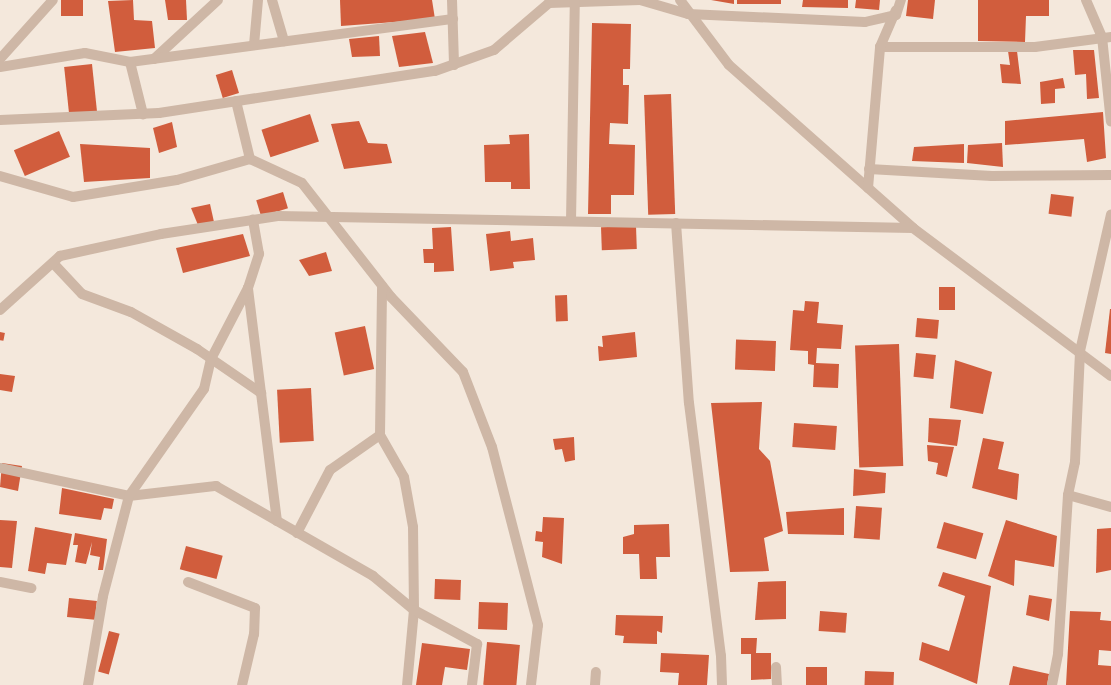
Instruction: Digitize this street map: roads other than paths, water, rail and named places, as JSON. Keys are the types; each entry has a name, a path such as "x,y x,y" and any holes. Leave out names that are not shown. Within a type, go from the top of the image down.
{"street":[{"path":"0,59 53,0"},
{"path":"154,59 218,0"},
{"path":"254,46 258,0"},
{"path":"272,0 284,41"},
{"path":"452,0 454,65"},
{"path":"0,120 143,114 236,102 435,71 494,50 549,3 640,0 688,14 865,22 896,15"},
{"path":"680,0 688,14 729,65 913,228 1019,310 1080,351 1111,376"},
{"path":"896,0 896,15"},
{"path":"868,188 880,47 896,15 901,0"},
{"path":"1086,0 1106,37 1111,122"},
{"path":"570,221 575,2"},
{"path":"0,67 86,53 130,62 452,19"},
{"path":"880,47 1035,47 1106,37"},
{"path":"130,62 143,114"},
{"path":"236,102 250,159"},
{"path":"0,176 73,197 177,180 250,159 302,183 332,217 382,286 463,372 492,447 538,625 531,685"},
{"path":"870,169 992,176 1111,175"},
{"path":"1052,685 1058,654 1068,494 1075,462 1080,351 1111,214"},
{"path":"0,310 60,256 161,234 253,220 332,217 913,228"},
{"path":"88,685 103,596 129,496 204,389 211,359 248,288 259,254 253,220"},
{"path":"676,223 689,403 721,656 722,685"},
{"path":"53,263 82,294 131,312 211,359 261,393"},
{"path":"382,286 380,435 404,477 413,527 414,610 407,685"},
{"path":"248,288 277,521"},
{"path":"297,533 330,470 380,435"},
{"path":"0,468 129,496 216,486 373,576 414,610 477,644 472,685"},
{"path":"1068,494 1111,507"},
{"path":"0,582 31,588"},
{"path":"188,582 255,608 254,634 242,685"},
{"path":"776,667 776,685"},
{"path":"595,685 596,672"}]}
